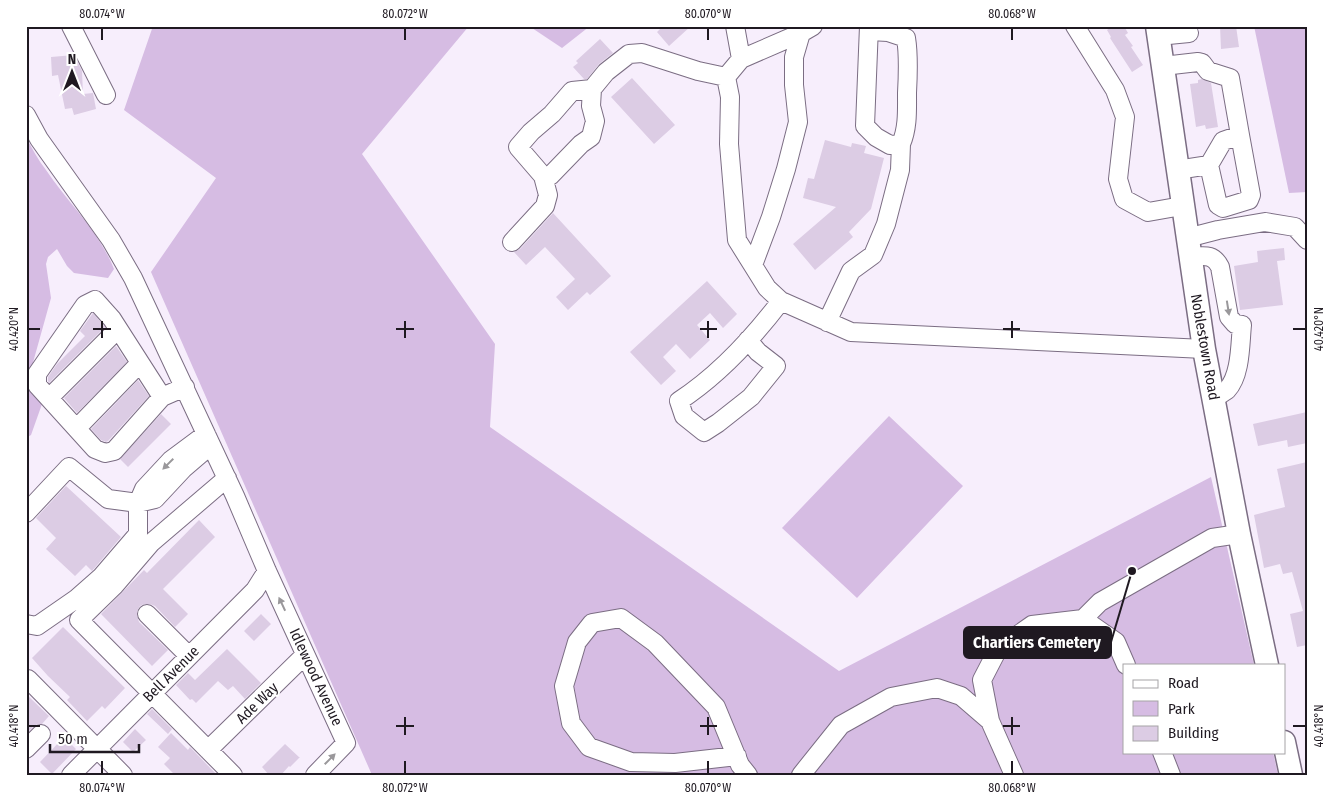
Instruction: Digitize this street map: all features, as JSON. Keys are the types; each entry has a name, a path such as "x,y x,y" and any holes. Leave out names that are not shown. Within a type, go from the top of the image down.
{"main road":[{"name":"Noblestown Road","path":"1158,31 1204,349 1239,534 1267,664"},
{"path":"1286,751 1291,775"}],"street":[{"path":"71,26 106,96"},
{"path":"735,26 741,59"},
{"path":"1075,26 1116,90 1125,117 1118,179 1124,199 1148,212 1182,206"},
{"path":"828,322 851,271 873,255 886,224 900,170 901,144 905,136 908,52 906,38 870,28 865,126 890,145 901,144"},
{"path":"726,77 741,59 807,30"},
{"path":"753,266 771,218 798,122 794,85 794,57 807,30"},
{"path":"1158,31 1190,33"},
{"path":"542,176 550,176 591,136 594,121 590,98 592,89 606,72 629,54 642,53 698,72 726,77"},
{"path":"1163,66 1198,62 1202,63 1208,71 1230,78 1251,195 1249,200 1223,208 1218,205 1209,166 1222,141 1240,134"},
{"path":"726,77 730,97 729,144 736,240 767,288 780,301 852,332 1204,349"},
{"path":"512,242 545,206 548,195 542,176 518,147 531,132 552,114 572,90 592,89"},
{"name":"Idlewood Avenue","path":"26,115 39,139 111,240 133,278 227,478 267,571 346,743 315,775"},
{"path":"1177,170 1209,166"},
{"path":"1189,247 1218,230 1265,222 1295,227 1307,240"},
{"path":"1189,247 1217,260 1229,317 1235,324 1242,325 1237,371 1226,391 1213,398"},
{"path":"162,397 112,319 95,300 85,304 37,374 37,385 95,449 105,453 114,451 162,397 185,387"},
{"path":"748,340 758,352 776,366 751,397 704,432 684,416 679,401 699,387 728,361 748,340 761,327 780,301"},
{"path":"49,398 118,329"},
{"path":"77,428 140,363"},
{"path":"26,513 69,467 108,499 138,503 155,499 209,439"},
{"path":"227,478 152,543 115,585 80,620 233,775"},
{"path":"26,624 37,626 76,599 101,577 138,534 138,503"},
{"path":"961,696 982,680 998,649 1032,625 1083,619 1100,602 1212,538 1239,534"},
{"name":"Bell Avenue","path":"71,775 255,590 267,571"},
{"path":"147,614 189,656"},
{"path":"736,756 675,763 631,762 589,747 571,723 564,686 577,642 592,623 621,618 655,643 716,707 740,765 748,775"},
{"path":"1083,619 1116,642 1126,664"},
{"name":"Ade Way","path":"208,750 306,655"},
{"path":"28,679 123,775"},
{"path":"982,680 990,721 1014,775"},
{"path":"801,775 841,725 891,697 937,688 961,696 990,721"},
{"path":"26,749 41,734"},
{"path":"1163,754 1172,775"}],"green space":[{"path":"153,26 469,26 362,154 495,344 490,427 839,671 1211,477 1254,664 1123,664 1123,754 1273,754 1278,775 372,775 151,272 216,178 124,110"},
{"path":"529,26 590,26 562,48"},
{"path":"1254,26 1307,26 1307,192 1289,193"},
{"path":"26,137 43,166 100,242 114,269 108,278 74,273 67,266 57,249 48,257 46,264 51,298 27,384 32,394 42,404 31,435 26,438"},
{"path":"889,416 963,486 857,598 782,528"}],"building":[{"path":"663,26 691,26 669,46 657,32"},
{"path":"1113,26 1124,26 1128,33 1125,35 1143,65 1132,72 1110,38 1107,30"},
{"path":"1220,26 1236,26 1239,47 1221,49"},
{"path":"600,39 613,53 599,64 587,79 584,79 573,67 578,63 576,61"},
{"path":"74,55 82,71 83,94 93,93 96,109 74,115 72,108 65,109 58,75 52,76 51,57"},
{"path":"632,78 675,125 654,144 611,97"},
{"path":"1202,79 1211,83 1218,127 1206,129 1205,125 1196,127 1190,84 1198,83 1198,80"},
{"path":"825,140 851,147 852,143 866,146 864,153 884,158 871,209 849,232 853,237 815,270 793,244 836,207 803,198 808,178 814,179"},
{"path":"553,213 611,276 590,295 587,292 568,310 556,297 575,279 545,247 526,265 514,252 520,249"},
{"path":"1284,248 1285,260 1277,261 1283,305 1240,310 1234,266 1258,262 1257,251"},
{"path":"707,281 737,314 723,328 710,313 697,325 710,340 690,359 676,344 663,357 676,371 661,385 630,352"},
{"path":"93,313 105,327 49,383 48,377 57,364 85,336 80,331"},
{"path":"116,346 127,362 77,413 64,398"},
{"path":"138,380 149,396 108,441 101,440 91,429"},
{"path":"1307,412 1307,443 1288,447 1287,440 1258,446 1253,424"},
{"path":"161,414 171,424 128,467 120,459"},
{"path":"1307,462 1307,645 1297,647 1290,614 1303,611 1292,572 1283,574 1280,564 1264,568 1254,515 1285,507 1277,469"},
{"path":"66,486 121,537 92,571 86,565 75,576 46,549 56,538 36,518"},
{"path":"199,520 215,537 163,589 188,614 175,627 155,606 144,604 137,611 139,622 168,650 152,666 101,614 144,570 147,573"},
{"path":"261,614 271,624 254,641 244,631"},
{"path":"63,627 125,688 105,709 102,706 87,721 67,700 70,697 32,658"},
{"path":"227,649 261,683 245,699 233,686 228,690 218,681 196,703 192,699 190,700 176,685 188,673 195,680"},
{"path":"26,694 49,716 42,724 34,726 26,734"},
{"path":"152,709 172,729 168,734 147,714"},
{"path":"135,729 146,740 133,752 123,742"},
{"path":"171,733 188,750 190,747 217,775 175,775 164,764 170,758 158,747"},
{"path":"64,737 76,749 52,774 40,762"},
{"path":"285,744 300,758 281,775 269,775 262,767"}],"place":[{"name":"Chartiers Cemetery","path":"1132,571"}]}
